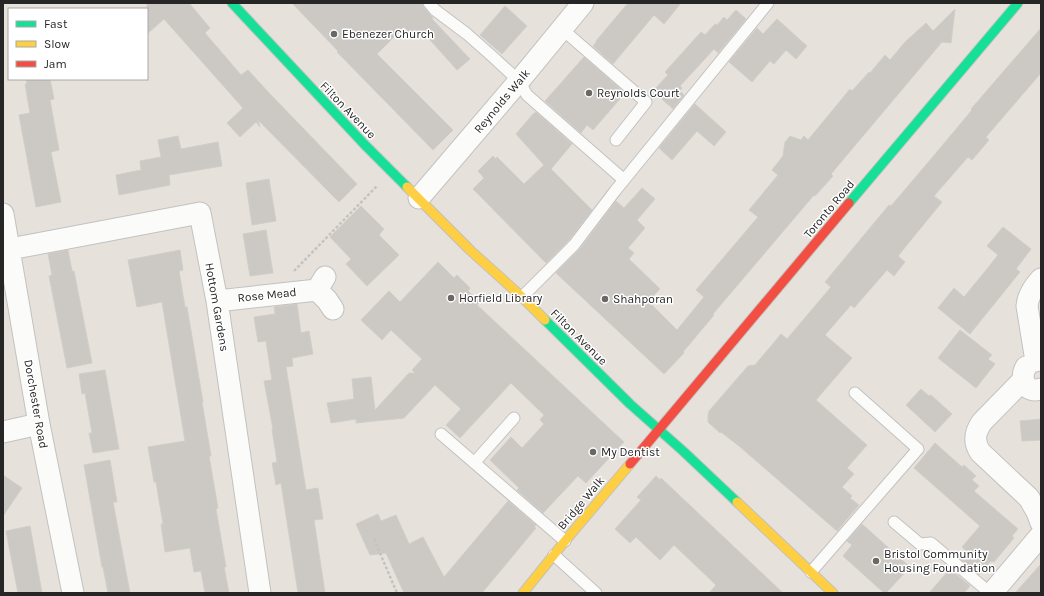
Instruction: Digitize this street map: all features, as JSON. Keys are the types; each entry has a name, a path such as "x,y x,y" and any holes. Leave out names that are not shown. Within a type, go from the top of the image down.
{"street":[{"name":"Filton Avenue","path":"232,3 307,84 471,251 833,593"},
{"name":"Reynolds Walk","path":"419,198 519,81 583,3"},
{"name":"Toronto Road","path":"659,429 1018,3"},
{"name":"Hottom Gardens","path":"10,249 200,213 218,301 260,593"},
{"name":"Dorchester Road","path":"3,214 39,424 73,593"},
{"path":"1041,279 1028,298 1027,306 1039,362 1030,363 1023,373 1032,384 982,422 976,432 975,442 980,452 1030,498 1041,523"},
{"name":"Rose Mead","path":"218,301 271,295 321,283 327,300 333,309"},
{"path":"3,432 39,424"},
{"name":"Bridge Walk","path":"523,593 659,429"},
{"path":"991,593 1041,535"}],"lane":[{"path":"429,3 435,10 488,52 519,81 527,94 624,180"},
{"path":"522,298 574,245 624,180 768,3"},
{"path":"562,29 646,102 616,140"},
{"path":"811,572 918,449 855,393"},
{"path":"474,463 514,418"},
{"path":"441,434 565,541"},
{"path":"894,522 920,544 931,543 991,593"},
{"path":"554,555 596,593"}],"path":[{"path":"271,295 392,171"},
{"path":"374,539 397,593"}],"building":[{"path":"147,3 189,3 210,28 205,33 241,75 248,70 357,184 339,202 258,120 260,127 256,122 240,137 227,123 243,108 164,19 148,33"},
{"path":"292,3 422,3 424,8 433,18 432,19 470,59 457,70 422,31 414,38 404,27 377,54 453,130 433,150 337,52 338,51"},
{"path":"628,3 681,3 664,24 654,15 613,64 593,46"},
{"path":"505,6 527,26 502,54 480,35"},
{"path":"955,9 951,43 942,42 831,174 833,176 815,196 814,195 713,314 714,315 683,352 684,353 664,374 556,273 580,249 616,201 624,208 642,188 655,199 637,220 645,228 628,248 634,253 629,259 660,289 648,301 677,330 704,297 696,290 758,217 749,210 778,175 772,170 783,156 785,142 790,136 801,140 804,136 808,140 850,89 852,91 885,55 890,60 905,42 926,23 933,31"},
{"path":"736,10 746,19 718,53 714,49 680,86 682,88 680,91 684,95 673,109 653,91 668,75 665,72 701,32 705,35 715,24 717,25 724,17 727,20"},
{"path":"777,19 807,46 796,59 786,50 774,64 770,61 752,82 729,62 757,28 763,34"},
{"path":"1041,28 1041,73 986,137 989,140 972,160 968,157 934,196 942,202 898,256 905,262 894,276 887,270 854,308 851,305 825,335 852,358 816,400 867,445 847,468 854,474 842,487 852,496 850,498 859,505 837,531 739,446 721,432 720,433 708,422 709,411 748,366 755,365 781,334 787,339 831,287 825,282"},
{"name":"Reynolds Court","path":"584,57 625,93 593,130 587,125 581,133 545,101"},
{"path":"26,80 50,80 54,99 50,100 59,150 51,152 61,202 36,207 19,115 30,113 25,84 27,84"},
{"path":"695,104 726,132 714,146 697,131 672,160 659,148"},
{"path":"536,112 572,144 551,169 592,210 569,240 546,263 473,189 484,178 478,171 493,156 496,159 497,157 524,184 544,165 516,134"},
{"path":"178,136 181,149 218,142 222,166 169,175 170,185 119,195 116,175 141,170 140,161 161,157 158,140"},
{"path":"269,179 276,221 252,225 246,183"},
{"path":"361,206 384,229 379,235 399,255 367,286 346,264 351,259 330,237"},
{"path":"1003,227 1031,249 1016,269 1020,272 970,334 938,308 954,288 964,297 987,269 998,255 987,246"},
{"path":"266,230 273,273 250,276 243,234"},
{"path":"68,250 72,271 74,271 92,363 67,368 49,276 52,275 48,254"},
{"path":"180,250 183,270 179,271 185,307 187,307 203,402 211,456 209,456 218,508 216,509 229,593 205,593 201,571 194,572 190,548 165,552 161,524 163,524 148,447 185,441 162,302 137,307 128,260"},
{"path":"438,262 454,278 457,275 470,288 468,291 480,302 477,305 624,442 586,483 578,476 543,513 517,490 519,488 490,460 511,437 522,448 544,424 540,420 544,415 511,383 460,438 446,425 461,409 435,385 404,418 356,423 356,419 331,423 327,403 354,399 352,379 371,377 375,410 409,373 415,373 412,370 422,359 391,330 382,340 361,320 389,291 400,302"},
{"path":"297,304 301,333 309,331 313,354 292,358 293,366 286,367 306,490 318,488 323,519 314,520 325,593 298,593 281,483 276,485 272,463 277,462 273,429 264,381 272,380 266,341 258,342 254,317 275,314 274,307"},
{"path":"960,330 992,355 988,359 995,364 976,388 938,358"},
{"path":"105,370 119,449 93,453 89,433 92,433 85,393 82,394 79,374"},
{"path":"921,389 929,396 931,395 952,414 935,432 906,405"},
{"path":"1041,419 1041,440 1022,441 1020,421"},
{"path":"935,443 962,467 964,465 976,476 972,480 979,486 974,491 1018,529 1012,536 1014,538 994,562 991,561 979,575 960,558 966,551 962,547 980,526 914,468"},
{"path":"110,460 117,502 113,502 130,593 108,593 84,465"},
{"path":"3,475 22,488 3,516"},
{"path":"656,476 660,480 661,478 783,593 709,593 716,585 674,545 660,560 636,537 630,543 615,529 641,500 637,497"},
{"path":"508,501 536,525 534,527 536,528 482,593 404,593 386,553 370,555 356,524 378,514 381,521 396,515 409,544 423,537 444,577"},
{"name":"Bristol Community Housing Foundation","path":"862,524 910,567 886,593 884,593 843,556 852,545 847,541"},
{"path":"30,526 42,593 18,593 6,531"},
{"path":"1041,564 1041,593 1015,593"},
{"path":"950,569 970,586 964,593 929,593"}],"traffic: fast":[{"path":"232,3 364,144 407,187"},
{"path":"849,203 1018,3"},
{"path":"545,320 630,404 737,502"}],"traffic: slow":[{"path":"407,187 471,251 545,320"},
{"path":"523,593 630,464"},
{"path":"737,502 833,593"}],"traffic: jam":[{"path":"630,464 849,203"}],"place":[{"name":"Ebenezer Church","path":"334,34"},
{"name":"Reynolds Court","path":"589,93"},
{"name":"Horfield Library","path":"451,298"},
{"name":"Shahporan","path":"605,299"},
{"name":"My Dentist","path":"593,452"},
{"name":"Bristol Community Housing Foundation","path":"876,561"}]}
